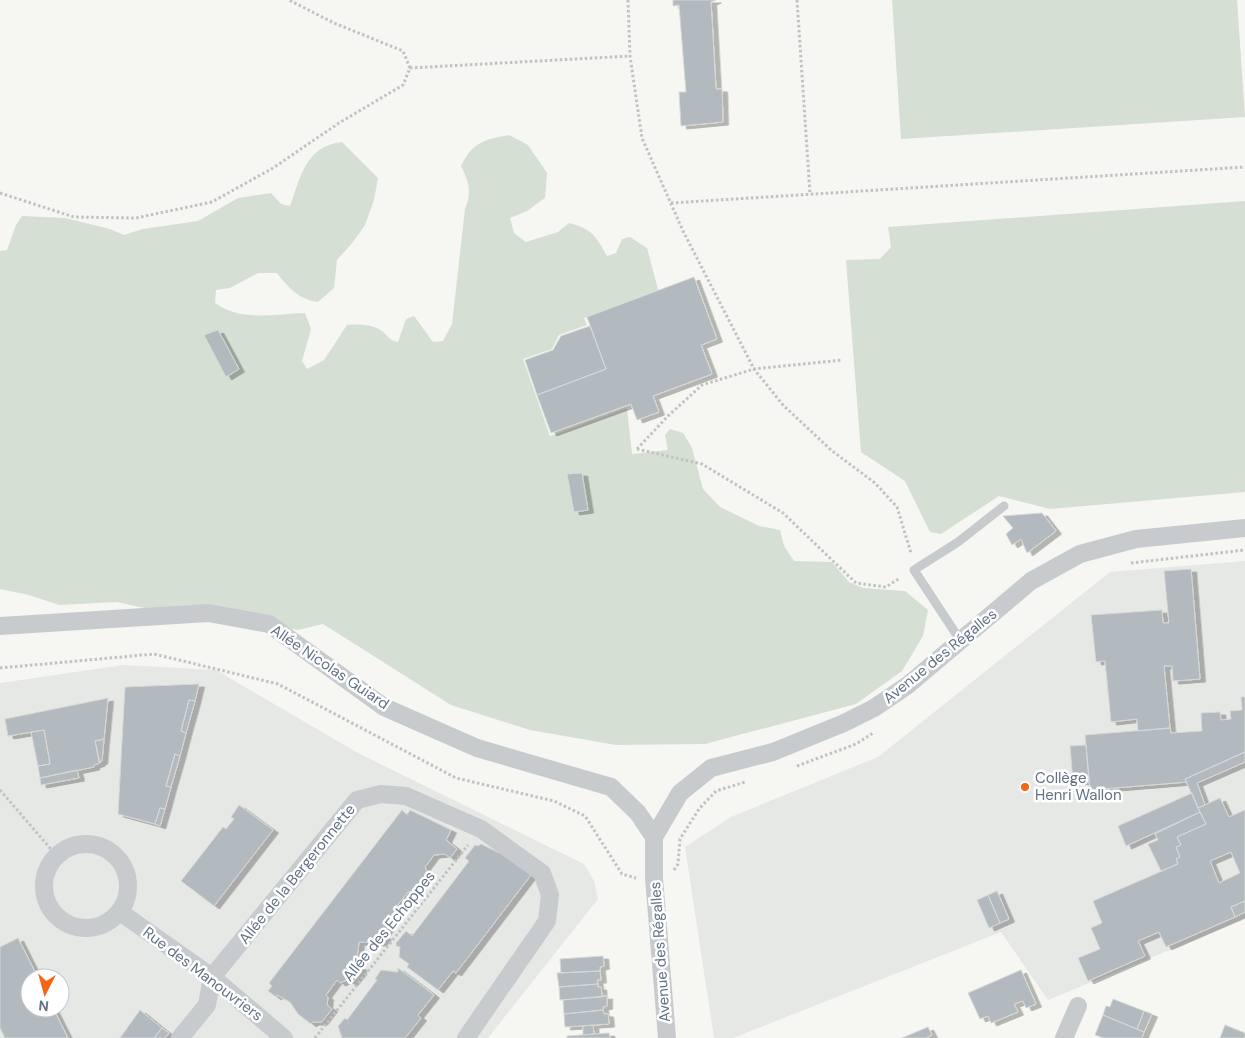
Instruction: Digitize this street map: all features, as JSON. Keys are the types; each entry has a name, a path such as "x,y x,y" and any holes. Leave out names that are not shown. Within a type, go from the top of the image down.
{"street":[{"name":"Avenue des Régalles","path":"667,1038 654,878 654,837 680,793 711,768 773,752 844,724 874,708 908,685 1031,581 1080,554 1136,539 1245,528"},
{"name":"Allée Nicolas Guiard","path":"0,626 208,613 269,624 384,706 477,748 611,787 638,813 654,837"},
{"name":"Allée de la Bergeronnette","path":"212,978 357,800 381,794 406,796 481,829 542,873 550,895 547,921 466,1038"},
{"path":"96,844 115,854 126,872 128,893 120,912 104,924 85,928 66,923 51,910 44,892 46,872 56,856 75,845 96,844"},
{"name":"Rue des Manouvriers","path":"120,912 212,978 284,1038"},
{"path":"180,1038 207,1005 212,978"},
{"path":"1063,1037 1078,1006"}],"lane":[{"path":"960,640 914,570 958,542 1004,506"}],"path":[{"path":"0,193 74,217 136,218 212,202 273,168 339,123 403,85 410,68 403,51 334,23 289,0"},
{"path":"628,0 630,56 642,138 671,203 754,369 797,418 830,450 876,483 897,507 910,546 914,570 886,587 856,583 783,513 702,464 637,450 668,416 702,385 754,369 842,360"},
{"path":"796,0 810,194"},
{"path":"410,68 630,56"},
{"path":"671,203 1245,167"},
{"path":"1129,563 1245,550"},
{"path":"0,668 154,654 278,684 456,778 554,801 585,816 622,874 634,878 669,877 678,864 680,839 699,809 716,791 752,780"},
{"path":"788,769 825,757 856,744 881,728"},
{"path":"0,790 56,856"},
{"name":"Allée des Echoppes","path":"314,1038 481,829"}],"shaded area":[{"path":"892,0 1237,0 1245,117 901,139"},
{"path":"509,135 528,145 547,173 545,198 527,211 510,218 514,233 526,242 558,232 569,223 593,234 607,256 616,253 622,239 630,237 647,248 660,297 584,318 587,325 559,335 552,349 523,359 550,436 627,408 632,454 668,450 665,435 670,429 683,433 692,448 703,489 720,507 759,526 780,530 784,546 794,561 832,562 849,582 863,588 905,591 928,610 923,636 902,671 856,704 705,744 616,745 530,730 451,705 323,624 298,630 262,623 167,613 117,602 59,605 29,595 0,589 0,251 7,250 16,225 22,216 65,218 110,229 124,235 143,229 198,221 238,198 271,193 281,204 290,206 302,174 313,156 320,149 342,142 378,178 374,200 365,225 337,260 334,288 318,302 311,301 294,292 277,273 258,273 230,288 216,290 215,303 236,313 258,316 305,313 311,329 302,361 307,369 324,360 347,325 374,327 398,342 406,319 414,316 433,342 443,341 452,324 465,209 469,192 468,182 461,166 465,158 480,143"},
{"path":"1245,201 1245,492 1050,509 999,496 941,534 930,532 905,481 861,452 846,260 880,259 891,247 888,227"},
{"name":"Collège Henri Wallon","path":"1245,561 1245,919 1048,1000 1001,932 733,1038 714,1038 685,847 731,817 878,757 1110,572"},
{"path":"124,665 216,670 358,753 584,864 594,881 598,899 488,1038 0,1038 0,683"}],"building":[{"path":"673,0 716,0 711,2 716,89 722,89 723,122 681,126 679,92 686,92 679,5 673,6"},
{"path":"694,277 717,339 701,345 712,374 653,396 659,412 637,420 631,404 551,433 537,395 606,369 587,317"},
{"path":"590,326 606,369 537,395 525,360 553,350 561,336"},
{"path":"218,330 239,369 226,377 204,335"},
{"path":"582,473 588,510 574,512 567,474"},
{"path":"1042,513 1056,531 1027,553 1021,539 1012,545 1006,534 1013,528 1003,516"},
{"path":"1191,569 1200,679 1173,681 1172,666 1164,666 1170,728 1138,731 1137,719 1111,722 1105,661 1096,662 1091,615 1162,610 1163,623 1169,623 1164,571"},
{"path":"199,684 195,701 189,700 181,731 186,733 180,756 175,754 166,786 171,787 165,809 160,808 155,824 118,814 125,687"},
{"path":"1241,697 1245,697 1245,752 1185,779 1187,782 1090,790 1085,735 1170,728 1171,733 1202,731 1201,713 1220,712 1221,720 1231,719 1230,711 1242,710"},
{"path":"108,698 104,739 95,741 100,763 94,765 94,767 40,778 38,766 50,764 44,730 8,736 5,719"},
{"path":"189,700 195,701 186,733 181,731"},
{"path":"44,730 50,764 38,766 31,732"},
{"path":"104,739 102,761 99,762 95,741"},
{"path":"1086,745 1089,781 1073,782 1070,746"},
{"path":"1245,752 1245,762 1197,783 1205,805 1198,808 1185,779"},
{"path":"175,754 180,756 171,787 166,786"},
{"path":"77,770 79,778 41,785 40,778"},
{"path":"1192,793 1200,812 1126,846 1118,826"},
{"path":"1220,798 1229,817 1245,810 1245,901 1231,907 1235,917 1166,947 1159,932 1138,941 1145,956 1088,981 1078,958 1100,949 1091,928 1102,923 1093,901 1178,864 1176,859 1180,857 1176,847 1181,845 1177,837 1206,824 1198,808","holes":["1231,852 1240,873 1219,883 1210,861"]},
{"path":"239,805 273,830 214,906 181,881 223,827 226,829 234,819 231,817"},
{"path":"160,808 165,809 160,826 155,824"},
{"path":"402,810 407,815 410,810 451,830 446,840 457,849 450,858 445,854 434,855 425,867 429,876 415,893 412,891 408,892 395,908 398,915 383,935 386,937 381,943 359,942 356,966 361,967 361,972 352,983 347,980 340,983 337,980 326,995 328,997 327,1005 332,1009 322,1022 313,1022 311,1024 298,1014 290,1002 277,995 276,997 268,991 272,986 269,983"},
{"path":"1200,812 1206,824 1177,837 1181,845 1176,847 1180,857 1176,859 1178,864 1161,871 1148,844 1158,840 1155,834"},
{"path":"481,844 499,853 500,851 531,875 456,973 453,971 438,990 407,967 409,964 399,957 400,947 396,946 396,943 406,931 412,936 469,861 465,858 475,845"},
{"path":"997,891 1009,919 1000,923 988,895"},
{"path":"988,895 1000,923 989,928 977,900"},
{"path":"1245,901 1245,912 1235,917 1231,907"},
{"path":"18,938 33,968 20,968 20,1018 58,1018 68,1038 5,1038 0,1028 0,947"},
{"path":"603,956 604,966 600,967 600,971 561,973 560,959"},
{"path":"398,968 434,995 418,1015 421,1018 405,1038 342,1038 338,1026 345,1018 347,1020 377,980 375,979 381,970 398,972"},
{"path":"1021,970 1036,1004 1026,1008 1023,1001 1014,1004 1018,1012 991,1023 988,1016 980,1019 968,993"},
{"path":"600,971 601,980 597,980 598,984 559,987 557,973"},
{"path":"598,984 598,987 601,987 602,997 560,1000 559,987"},
{"path":"607,996 607,1006 603,1007 603,1010 564,1014 563,1000"},
{"path":"1113,999 1144,1011 1137,1029 1103,1015 1106,1006 1110,1007"},
{"path":"140,1010 162,1028 154,1038 120,1038"},
{"path":"603,1010 604,1014 608,1014 609,1024 565,1027 564,1014"},
{"path":"1144,1011 1152,1014 1144,1032 1137,1029"},
{"path":"1103,1015 1144,1032 1142,1038 1104,1038 1095,1035"},
{"path":"593,1025 594,1034 583,1035 583,1026"},
{"path":"1225,1025 1245,1033 1245,1038 1220,1038"},
{"path":"928,1027 932,1035 926,1038 902,1038"},
{"path":"162,1028 169,1033 165,1038 154,1038"},
{"path":"609,1033 610,1038 567,1038 567,1036"}],"place":[{"name":"Collège Henri Wallon","path":"1025,787"}]}
